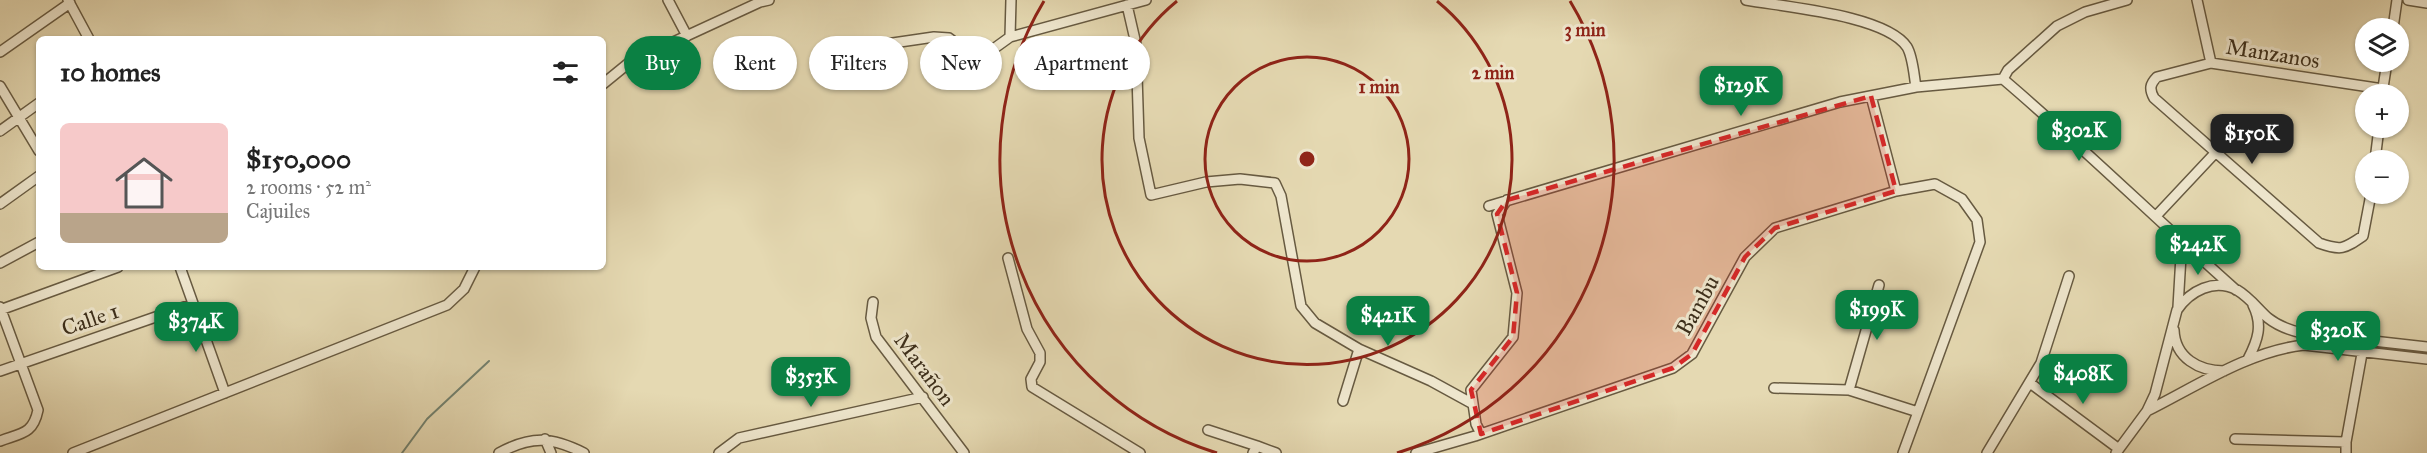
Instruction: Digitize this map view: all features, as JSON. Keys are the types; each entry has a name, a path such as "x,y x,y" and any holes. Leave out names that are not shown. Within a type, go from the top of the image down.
{"street":[{"path":"668,0 687,36 769,0"},
{"path":"1010,37 1011,0"},
{"path":"1002,42 1010,37 1146,0"},
{"path":"1746,0 1860,20 1893,34 1908,48 1916,87"},
{"path":"2003,78 2008,70 2057,26 2085,12 2127,0"},
{"path":"2197,0 2211,63"},
{"path":"2394,18 2397,0"},
{"path":"2408,0 2427,3"},
{"path":"0,52 69,1 88,36"},
{"path":"1127,5 1136,45 1139,138 1151,195 1206,182 1240,179 1275,183 1281,196 1301,306 1315,323 1359,349 1431,381 1473,404"},
{"name":"Manzanos","path":"2217,151 2154,98 2150,91 2152,82 2157,77 2211,63 2355,87"},
{"path":"606,82 624,68"},
{"path":"1489,206 1840,102 1916,87 2003,78 2068,134 2170,231 2269,319 2285,329 2301,333 2427,347"},
{"path":"0,86 36,146"},
{"path":"1871,96 1896,191"},
{"path":"0,130 36,105"},
{"path":"2156,216 2217,151 2319,243 2337,250 2349,246 2363,236 2369,204"},
{"path":"0,204 36,178"},
{"name":"Bambu","path":"1416,453 1481,434 1673,368 1692,354 1745,256 1775,228 1896,191 1935,184 1962,199 1977,220 1980,242 1918,412"},
{"path":"1481,434 1476,424 1472,390 1514,337 1517,293 1497,214 1507,200"},
{"path":"2030,383 2117,451 2147,411 2160,378 2174,325 2181,256 2170,231"},
{"path":"0,263 36,244"},
{"path":"1008,258 1027,328 1040,353 1040,362 1031,379 1032,387 1140,453"},
{"path":"0,441 27,430 35,424 38,410 0,309 110,270"},
{"path":"181,270 225,393"},
{"path":"73,453 447,305 464,290 474,270"},
{"path":"1987,453 2041,363 2069,276"},
{"path":"1849,390 1879,285"},
{"path":"2177,310 2185,299 2196,291 2216,286 2236,290"},
{"path":"2248,359 2258,341 2259,326 2251,301"},
{"name":"Marañon","path":"873,302 871,318 876,337 964,453"},
{"name":"Calle 1","path":"0,371 193,304"},
{"path":"2174,325 2174,337 2187,360 2199,367 2225,371"},
{"path":"2346,453 2346,442 2365,339"},
{"path":"2147,411 2248,359 2285,347 2304,345 2427,359"},
{"path":"1343,401 1359,349"},
{"path":"1774,388 1849,390 1918,412 1903,453"},
{"path":"719,453 739,438 923,397"},
{"path":"1208,429 1255,450 1276,453"},
{"path":"2235,439 2346,442"},
{"path":"545,440 551,453"},
{"path":"499,453 525,443 545,440 557,440 584,453"}],"highlighted area":[{"path":"1871,96 1896,191 1775,228 1745,257 1692,354 1673,368 1481,434 1471,390 1513,337 1517,293 1497,214 1507,200"}],"waterway":[{"path":"402,453 427,419 489,361"}]}
